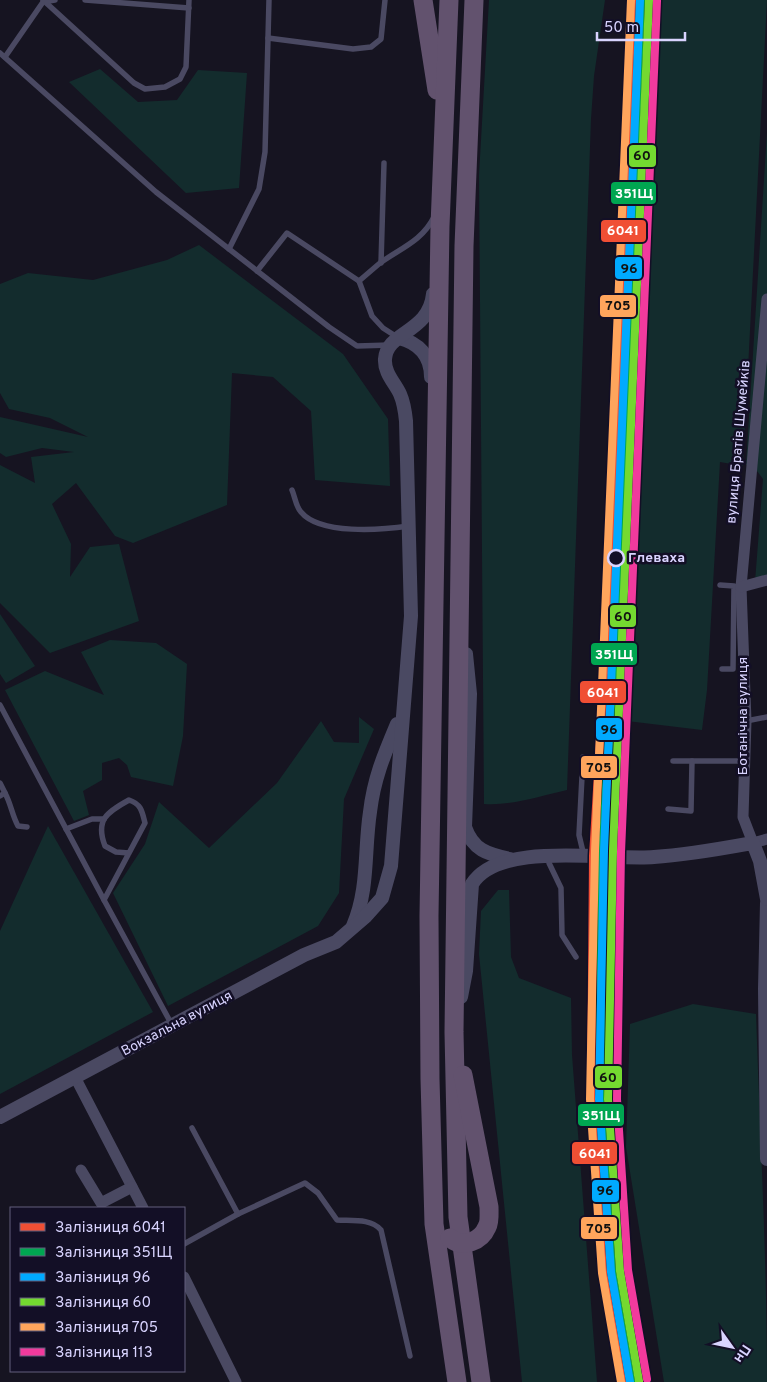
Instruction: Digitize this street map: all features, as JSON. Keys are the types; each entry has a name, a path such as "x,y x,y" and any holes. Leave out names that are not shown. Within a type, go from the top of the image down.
{"highway":[{"path":"423,0 443,126"},
{"path":"449,0 440,226 429,916 430,1079 434,1224 457,1382"},
{"path":"474,0 464,246 454,1032 458,1217 481,1382"},
{"path":"434,1224 454,1242 470,1243 480,1237 488,1226 490,1207 454,1032"}],"street":[{"path":"394,341 421,322 429,312 432,302 440,226"},
{"name":"вулиця Братів Шумейків","path":"739,592 767,299"},
{"path":"394,341 418,346 428,359 431,369 432,406 437,429"},
{"name":"Вокзальна вулиця","path":"0,1117 304,955 336,942 352,929 382,898 391,866 411,616 406,421 404,405 386,370 384,361 394,341"},
{"path":"739,592 767,580"},
{"path":"460,589 470,694 465,827 470,842 484,851 513,860"},
{"name":"Ботанічна вулиця","path":"739,592 738,668 746,721 743,817 760,861 767,899"},
{"path":"352,929 364,894 370,813 377,772 402,712"},
{"path":"370,813 378,811 394,820"},
{"path":"454,1032 466,971 472,884 478,874 484,870 517,858 584,856 653,858 709,851 767,839"},
{"path":"365,878 374,885 382,886 387,883"},
{"path":"767,903 767,1159"},
{"path":"75,1077 142,1207"},
{"path":"82,1170 101,1203 132,1186"},
{"path":"185,1279 236,1382"}],"lane":[{"path":"55,0 43,1 2,55 156,192 356,346 394,341"},
{"path":"85,0 189,8"},
{"path":"43,1 134,83 145,89 165,87 180,80 186,67 189,0"},
{"path":"229,249 259,189 265,152 269,0"},
{"path":"268,38 353,49 371,47 381,39 385,0"},
{"path":"381,263 384,163"},
{"path":"359,281 381,263 419,239 428,229 441,204"},
{"path":"257,271 287,233 359,281 372,316 394,341"},
{"path":"292,490 300,511 315,524 350,530 409,526"},
{"path":"720,585 734,586 739,592"},
{"path":"722,669 738,668"},
{"path":"0,705 172,1026"},
{"path":"746,721 767,717"},
{"path":"582,757 579,834 584,856"},
{"path":"673,761 744,761"},
{"path":"668,809 692,811 692,761"},
{"path":"0,783 3,794 12,806 12,817 18,826 28,827"},
{"path":"104,900 130,853 145,823 142,809 136,803 129,800 114,808 102,821 101,834 105,846 116,852 130,853"},
{"path":"66,829 92,819 104,819"},
{"path":"550,857 551,869 561,888 562,936 576,957"},
{"path":"192,1128 238,1214"},
{"path":"185,1243 238,1214 305,1183 318,1193 337,1220 368,1222 377,1225 381,1230 410,1356"}],"green space":[{"path":"489,0 605,0 594,76 591,119 567,790 505,804 484,804 479,175"},
{"path":"648,0 767,0 743,466 720,462 707,690 702,730 627,721 625,692"},
{"path":"100,69 138,102 177,100 198,70 247,73 239,188 186,193 69,82"},
{"path":"767,132 767,578 755,582 763,479 754,467 746,465"},
{"path":"199,245 343,354 388,419 390,486 315,480 311,411 273,377 232,373 227,505 133,543 115,536 76,483 52,504 71,544 70,577 90,547 119,544 139,621 50,653 0,603 0,465 35,483 31,457 74,452 42,448 6,457 0,453 0,417 88,437 50,418 9,409 0,393 0,284 28,273 93,280 167,260"},
{"path":"0,614 35,666 6,683 0,674"},
{"path":"110,640 156,643 187,664 183,736 173,786 131,777 127,765 119,758 102,763 102,780 83,791 89,815 74,821 5,690 45,671 104,695 81,652"},
{"path":"359,717 374,729 344,799 339,893 318,926 168,1006 113,893 145,844 159,802 209,848 277,783 321,721 334,742 359,743"},
{"path":"48,826 153,1012 0,1094 0,931"},
{"path":"498,890 509,890 511,957 519,978 571,998 572,1055 597,1382 522,1382 479,954 481,911"},
{"path":"693,1004 756,1014 765,1244 767,1382 664,1382 626,1147 630,1024"}],"rail line":[{"name":"705","path":"621,1382 602,1273 590,1099 595,851 631,0"},
{"name":"6041","path":"622,1382 603,1272 591,1099 593,856 611,557 632,0"},
{"name":"96","path":"630,1382 611,1272 599,1099 604,851 640,0"},
{"name":"351Щ","path":"631,1381 612,1271 600,1099 602,856 620,557 641,0"},
{"name":"60","path":"639,1381 620,1271 608,1099 613,851 649,0"},
{"name":"113","path":"647,1379 628,1270 617,1099 621,852 657,1"}],"place":[{"name":"Глеваха","path":"616,558"}]}
